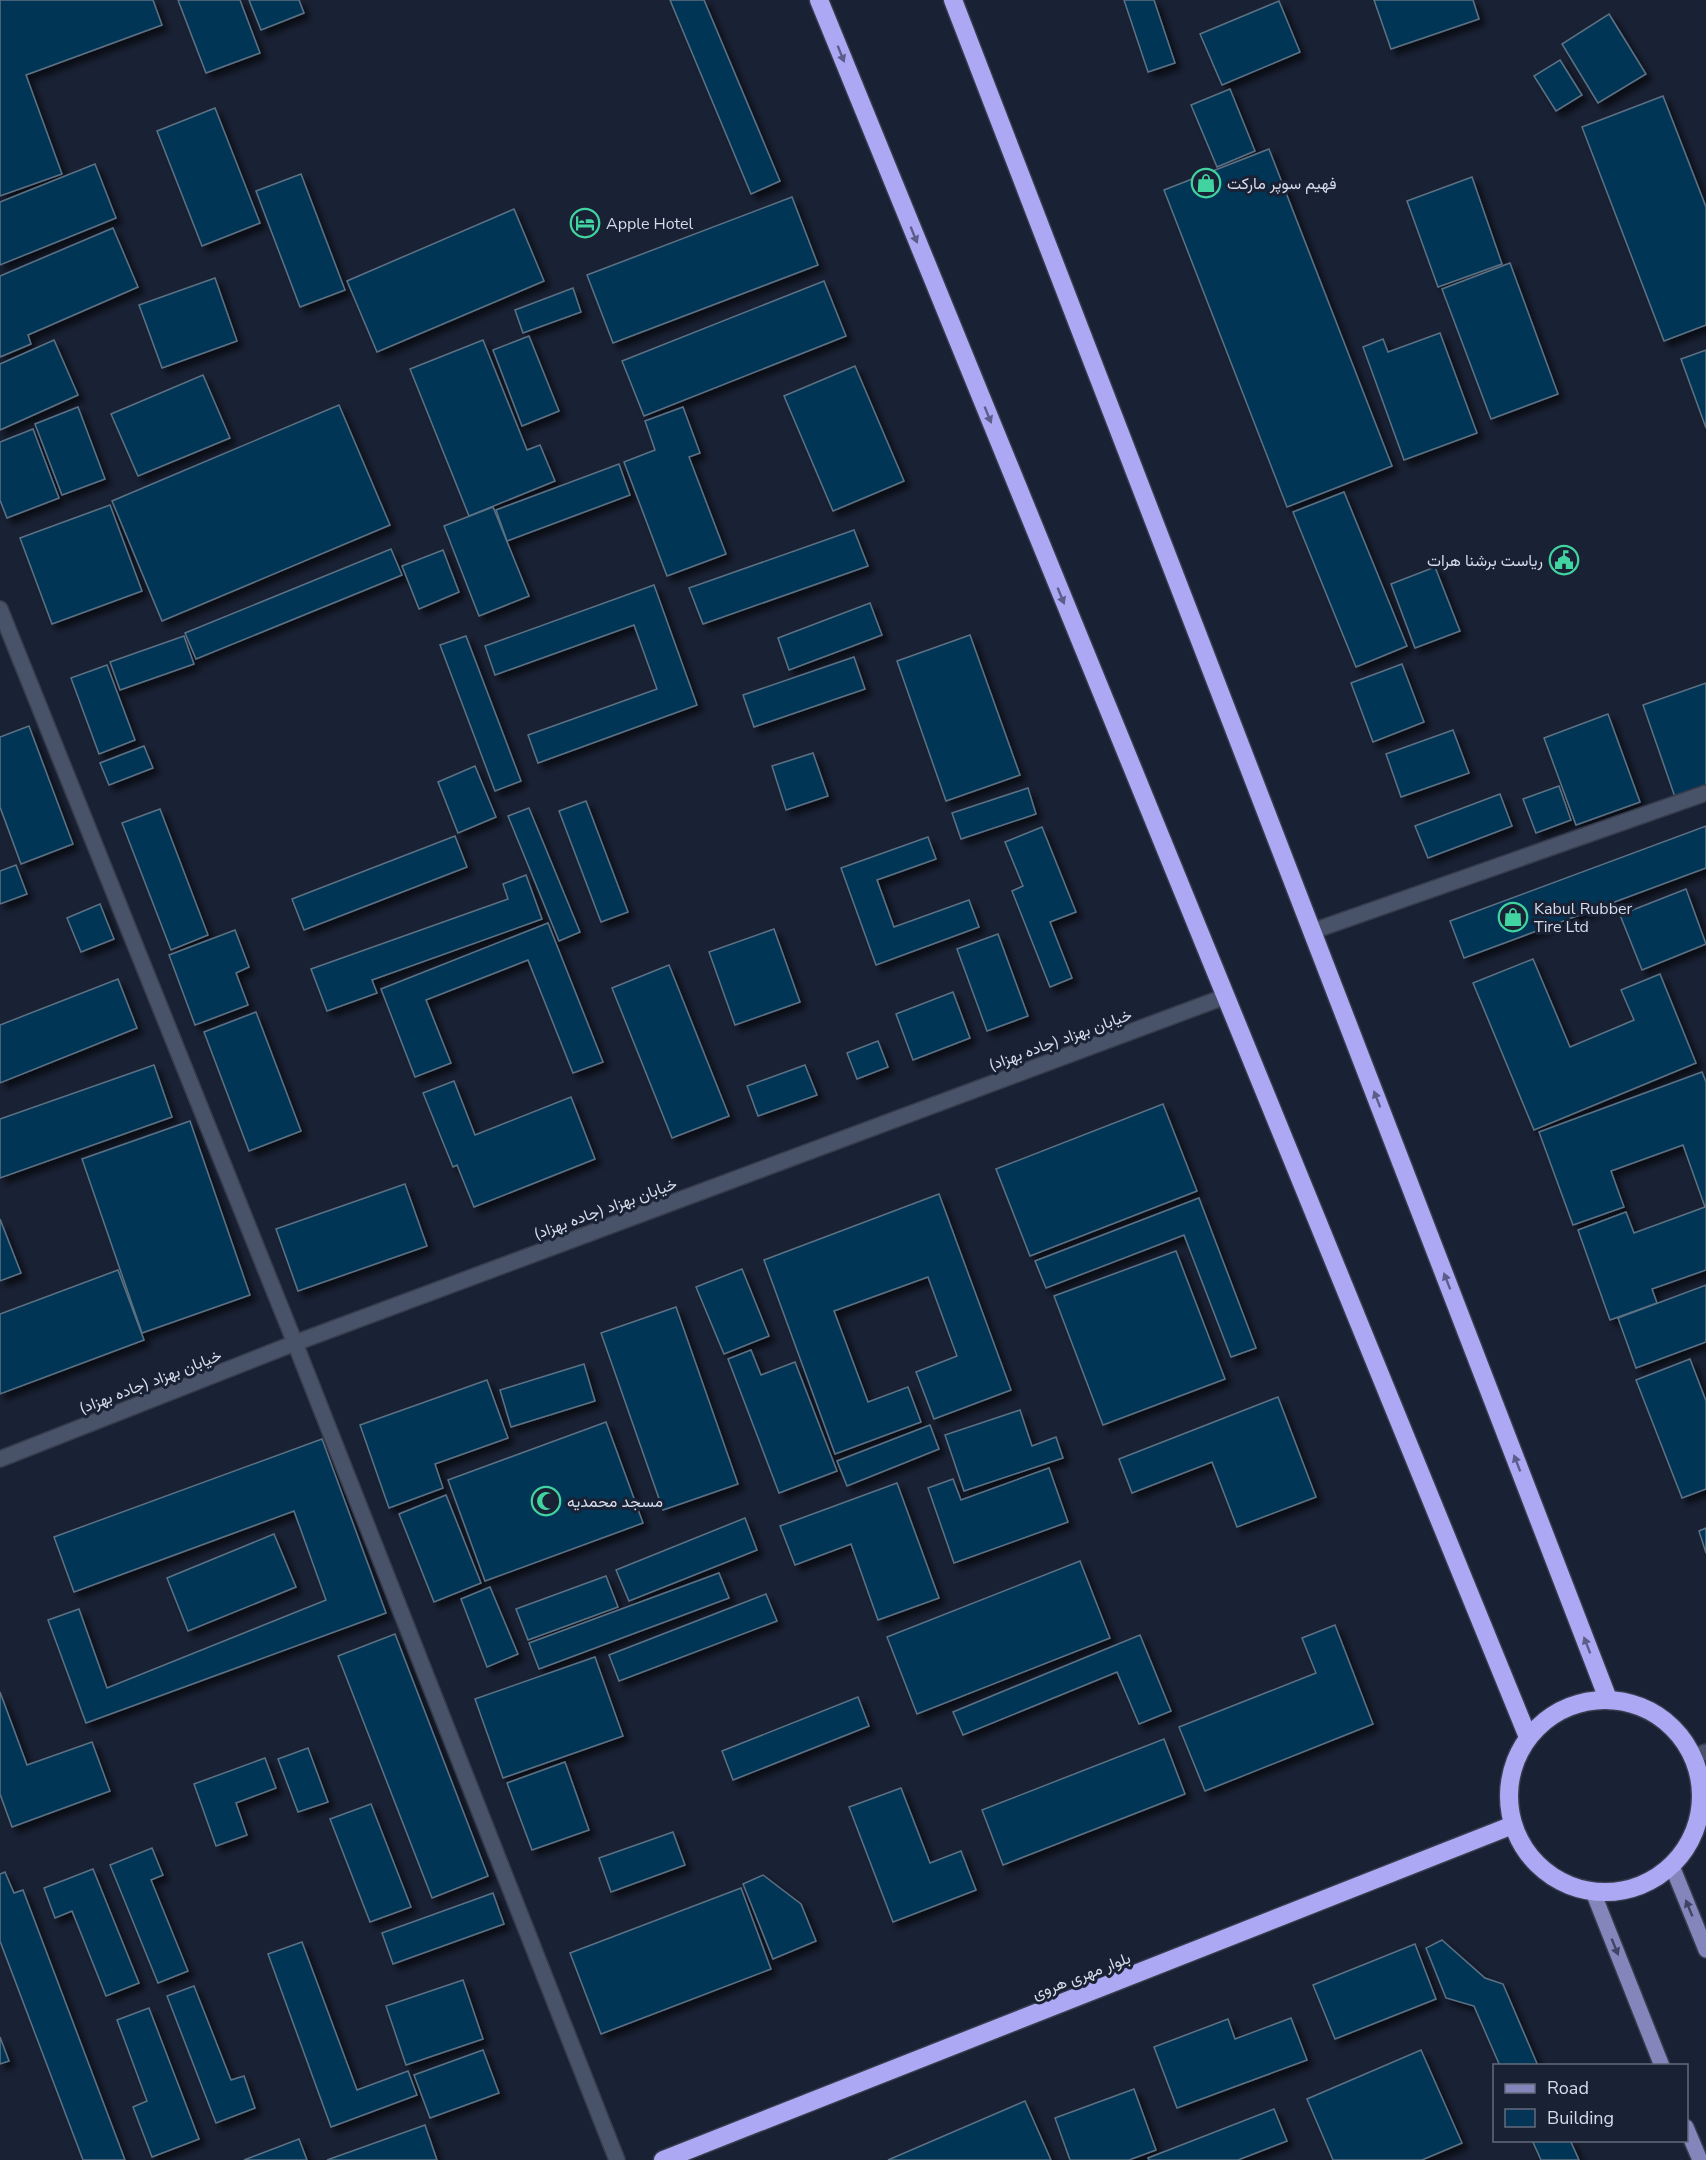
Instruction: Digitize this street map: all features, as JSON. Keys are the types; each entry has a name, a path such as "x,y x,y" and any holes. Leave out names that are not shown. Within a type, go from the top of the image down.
{"highway":[{"path":"819,0 1224,997 1528,1737"},
{"path":"954,0 1608,1700"},
{"path":"1608,1700 1635,1704 1659,1716 1700,1755 1699,1815 1690,1842 1672,1866 1649,1882 1622,1892 1593,1892 1567,1885 1543,1870 1525,1850 1513,1825 1509,1795 1514,1764 1528,1737 1550,1716 1578,1703 1608,1700"},
{"name":"بلوار مهری هروی","path":"663,2160 1513,1825"}],"main road":[{"path":"1672,1866 1706,1950"},
{"path":"1593,1892 1661,2064"},
{"path":"1688,2132 1700,2160"}],"street":[{"path":"0,609 295,1343 617,2160"},
{"path":"1313,931 1706,793"},
{"name":"خیابان بهزاد (جاده بهزاد)","path":"0,1459 295,1343 1224,997"}],"building":[{"path":"0,0 153,0 162,25 26,75 62,174 0,196"},
{"path":"178,0 240,0 260,53 206,73"},
{"path":"249,0 299,0 304,13 261,30"},
{"path":"670,0 704,0 780,181 751,194"},
{"path":"1124,0 1154,0 1175,63 1148,72"},
{"path":"1374,0 1473,0 1479,19 1391,49"},
{"path":"1279,1 1300,52 1222,85 1200,34"},
{"path":"1609,14 1646,74 1598,103 1562,44"},
{"path":"1560,60 1582,95 1556,111 1534,76"},
{"path":"1230,89 1255,151 1217,167 1191,105"},
{"path":"1663,96 1706,207 1706,325 1664,341 1582,127"},
{"path":"215,108 260,223 202,246 157,131"},
{"path":"1269,149 1392,466 1287,507 1164,190"},
{"path":"95,164 116,218 0,265 0,202"},
{"path":"301,174 345,290 300,307 256,191"},
{"path":"1472,177 1502,264 1438,287 1407,201"},
{"path":"792,197 818,265 613,343 587,275"},
{"path":"514,209 544,281 377,352 347,281"},
{"path":"113,228 138,287 28,335 31,344 0,357 0,276"},
{"path":"1510,263 1558,394 1491,419 1442,289"},
{"path":"215,278 237,341 162,368 139,305"},
{"path":"824,281 846,336 644,416 622,361"},
{"path":"573,288 581,312 523,333 515,310"},
{"path":"1440,333 1477,433 1404,460 1363,347 1383,339 1388,352"},
{"path":"529,336 559,411 522,426 493,350"},
{"path":"54,340 78,395 0,430 0,364"},
{"path":"483,340 527,450 540,445 555,481 469,516 410,369"},
{"path":"1706,350 1706,428 1681,359"},
{"path":"855,366 904,481 833,511 784,396"},
{"path":"203,375 230,438 138,476 111,414"},
{"path":"339,405 390,525 162,621 112,501"},
{"path":"78,407 105,479 62,495 35,424"},
{"path":"683,407 700,453 689,457 726,554 667,576 624,462 655,450 645,421"},
{"path":"33,429 59,498 7,518 0,500 0,442"},
{"path":"619,464 630,495 507,541 496,510"},
{"path":"1344,492 1407,646 1356,667 1293,512"},
{"path":"110,505 142,591 52,624 20,538"},
{"path":"493,507 529,596 479,616 444,526"},
{"path":"854,530 868,566 703,624 689,588"},
{"path":"391,549 402,575 196,659 185,633"},
{"path":"443,550 459,592 419,609 402,566"},
{"path":"1435,567 1460,631 1415,648 1391,584"},
{"path":"654,585 697,705 538,763 528,735 657,689 634,625 495,675 485,646"},
{"path":"870,603 882,635 789,670 778,638"},
{"path":"970,635 1020,775 946,801 897,661"},
{"path":"184,636 194,664 120,690 110,662"},
{"path":"466,636 521,781 495,791 440,645"},
{"path":"854,657 865,689 754,727 743,695"},
{"path":"1402,664 1424,722 1373,742 1351,683"},
{"path":"107,665 135,740 99,754 71,678"},
{"path":"1706,683 1706,786 1675,797 1643,705"},
{"path":"1608,714 1640,802 1576,825 1544,738"},
{"path":"29,726 73,844 21,864 0,807 0,737"},
{"path":"1453,730 1469,773 1401,797 1386,754"},
{"path":"144,746 153,768 109,785 100,763"},
{"path":"813,753 828,796 786,810 772,766"},
{"path":"475,766 496,817 458,833 438,782"},
{"path":"1559,786 1571,820 1536,833 1523,799"},
{"path":"1028,788 1036,814 961,839 952,813"},
{"path":"1500,794 1512,826 1428,858 1415,826"},
{"path":"586,801 628,912 601,922 559,811"},
{"path":"529,808 580,932 559,941 508,816"},
{"path":"160,809 208,935 171,950 122,823"},
{"path":"1706,826 1706,868 1464,958 1450,921"},
{"path":"1042,827 1076,912 1050,922 1072,978 1050,987 1012,891 1023,886 1005,842"},
{"path":"455,836 467,867 304,930 292,899"},
{"path":"928,837 936,859 877,880 894,927 969,900 979,927 876,965 841,868"},
{"path":"16,865 27,894 0,904 0,871"},
{"path":"526,875 542,919 372,980 377,993 327,1011 311,969 508,899 503,884"},
{"path":"1686,889 1706,944 1642,970 1620,915"},
{"path":"100,904 114,939 81,952 67,918"},
{"path":"548,923 603,1062 573,1073 528,960 426,1000 451,1063 415,1077 381,989"},
{"path":"774,929 800,1002 735,1025 709,952"},
{"path":"235,930 249,967 236,973 248,1005 195,1025 169,955"},
{"path":"998,934 1028,1016 987,1031 957,949"},
{"path":"1533,959 1570,1047 1634,1020 1621,990 1660,974 1696,1063 1534,1130 1473,983"},
{"path":"669,965 729,1116 672,1138 612,988"},
{"path":"118,979 137,1028 0,1083 0,1025"},
{"path":"953,992 970,1038 913,1060 896,1014"},
{"path":"256,1012 301,1131 249,1151 204,1032"},
{"path":"878,1041 888,1067 857,1079 847,1053"},
{"path":"154,1065 172,1117 0,1178 0,1119"},
{"path":"805,1065 817,1095 758,1116 747,1086"},
{"path":"1702,1072 1706,1082 1706,1270 1652,1289 1657,1303 1610,1320 1578,1230 1626,1212 1634,1233 1705,1207 1683,1145 1611,1171 1624,1207 1573,1225 1539,1132"},
{"path":"454,1081 475,1135 571,1097 595,1159 474,1207 457,1165 453,1167 423,1093"},
{"path":"1163,1104 1197,1191 1030,1256 996,1169"},
{"path":"190,1121 250,1295 142,1333 82,1159"},
{"path":"405,1184 427,1246 298,1291 276,1229"},
{"path":"939,1194 1011,1390 934,1419 916,1372 957,1356 928,1277 834,1311 868,1402 908,1387 921,1422 835,1454 764,1260"},
{"path":"1199,1198 1256,1348 1231,1357 1184,1235 1046,1288 1035,1261"},
{"path":"0,1219 21,1273 0,1281"},
{"path":"1176,1251 1225,1379 1103,1425 1054,1296"},
{"path":"742,1269 769,1336 724,1354 696,1287"},
{"path":"118,1270 144,1340 0,1394 0,1314"},
{"path":"1706,1285 1706,1342 1636,1368 1618,1318"},
{"path":"676,1307 738,1484 663,1510 601,1333"},
{"path":"751,1350 761,1375 795,1362 837,1471 779,1493 728,1359"},
{"path":"1690,1359 1706,1401 1706,1489 1682,1498 1636,1380"},
{"path":"584,1364 595,1401 511,1427 500,1390"},
{"path":"487,1380 508,1438 435,1464 443,1488 389,1508 360,1425"},
{"path":"1278,1397 1316,1497 1237,1527 1212,1462 1132,1493 1119,1459"},
{"path":"1020,1410 1032,1446 1056,1437 1063,1458 964,1491 945,1435"},
{"name":"مسجد محمدیه","path":"606,1422 643,1523 485,1581 448,1480"},
{"path":"930,1425 939,1449 847,1486 837,1461"},
{"path":"322,1439 386,1613 86,1723 48,1620 79,1609 107,1688 326,1600 294,1511 74,1592 54,1537"},
{"path":"1049,1468 1068,1522 954,1563 928,1488 953,1479 961,1500"},
{"path":"897,1483 939,1598 878,1620 851,1544 795,1565 780,1526"},
{"path":"446,1495 481,1583 434,1602 399,1514"},
{"path":"745,1518 757,1550 629,1601 616,1570"},
{"path":"1706,1528 1706,1553 1699,1531"},
{"path":"274,1534 296,1587 188,1631 167,1578"},
{"path":"1080,1561 1110,1638 917,1714 887,1637"},
{"path":"719,1573 729,1598 539,1669 529,1643"},
{"path":"606,1576 618,1607 528,1640 516,1609"},
{"path":"490,1587 518,1654 487,1667 461,1599"},
{"path":"766,1594 777,1621 619,1681 609,1655"},
{"path":"1335,1625 1373,1724 1205,1791 1179,1727 1316,1673 1302,1638"},
{"path":"395,1634 488,1876 432,1898 338,1656"},
{"path":"1140,1635 1171,1711 1139,1724 1117,1672 963,1735 953,1712"},
{"path":"595,1657 623,1736 503,1778 475,1699"},
{"path":"0,1692 27,1765 92,1742 110,1791 12,1827 0,1794"},
{"path":"858,1697 869,1726 733,1780 722,1751"},
{"path":"1164,1739 1185,1794 1003,1865 982,1810"},
{"path":"308,1748 328,1802 298,1812 278,1759"},
{"path":"265,1758 276,1788 236,1803 247,1835 216,1846 194,1784"},
{"path":"565,1762 589,1830 532,1850 507,1783"},
{"path":"901,1788 930,1863 961,1851 976,1890 893,1922 849,1807"},
{"path":"371,1804 411,1907 370,1922 330,1819"},
{"path":"673,1832 685,1865 611,1892 599,1858"},
{"path":"152,1848 163,1875 151,1880 188,1971 158,1983 110,1865"},
{"path":"93,1869 139,1983 106,1996 72,1911 55,1918 44,1888"},
{"path":"5,1872 14,1893 23,1890 125,2160 83,2160 0,1941 0,1874"},
{"path":"763,1875 801,1904 816,1941 773,1959 743,1884"},
{"path":"741,1888 771,1969 601,2034 570,1953"},
{"path":"493,1893 504,1924 393,1964 382,1933"},
{"path":"1442,1940 1485,1978 1503,1984 1537,2064 1499,2064 1474,2006 1446,1998 1426,1948"},
{"path":"302,1942 357,2090 408,2071 417,2095 331,2127 268,1954"},
{"path":"1415,1944 1436,1999 1335,2039 1313,1985"},
{"path":"463,1980 483,2039 406,2065 386,2006"},
{"path":"194,1986 231,2080 244,2076 255,2108 216,2123 167,1996"},
{"path":"149,2008 199,2139 152,2157 133,2107 147,2101 117,2020"},
{"path":"1291,2018 1307,2060 1177,2108 1154,2047 1228,2019 1235,2039"},
{"path":"0,2037 9,2061 0,2064"},
{"path":"483,2050 499,2093 430,2118 414,2075"},
{"path":"1421,2050 1462,2143 1422,2160 1333,2160 1307,2099"},
{"path":"1134,2089 1156,2150 1129,2160 1070,2160 1055,2118"},
{"path":"1025,2101 1051,2160 888,2160"},
{"path":"1274,2109 1287,2141 1238,2160 1149,2160 1148,2158"},
{"path":"425,2125 437,2160 327,2160"},
{"path":"299,2139 307,2160 244,2160"},
{"path":"1533,2142 1571,2142 1579,2160 1541,2160"}],"place":[{"name":"فهیم سوپر مارکت","path":"1206,183"},
{"name":"Apple Hotel","path":"585,223"},
{"name":"ریاست برشنا هرات","path":"1564,560"},
{"name":"Kabul Rubber Tire Ltd","path":"1513,917"},
{"name":"مسجد محمدیه","path":"546,1501"}]}
